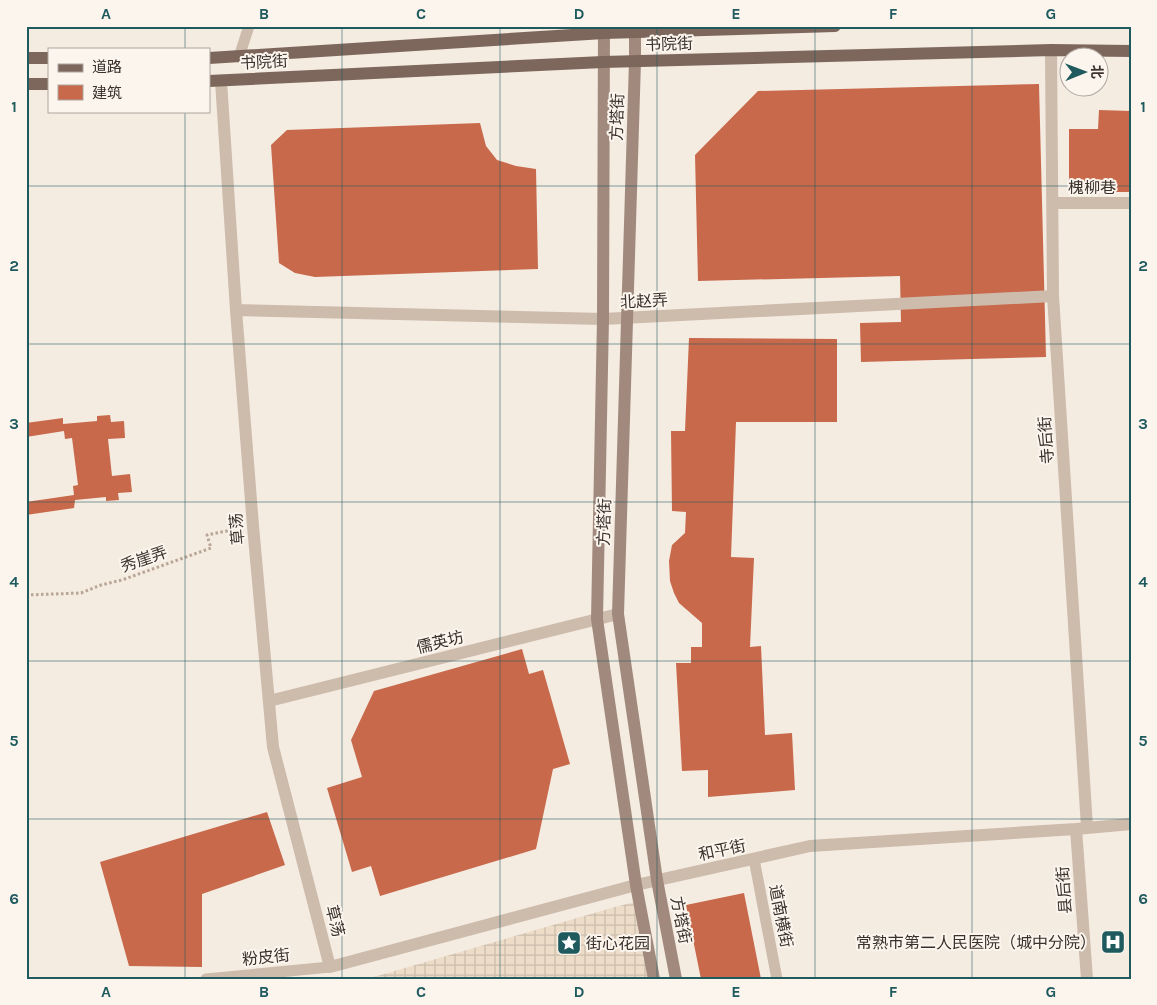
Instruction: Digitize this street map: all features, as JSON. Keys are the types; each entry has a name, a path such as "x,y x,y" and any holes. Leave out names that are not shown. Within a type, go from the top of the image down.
{"main road":[{"name":"书院街","path":"210,58 604,30 835,26"},
{"name":"书院街","path":"215,81 603,62 1051,50 1131,51"},
{"path":"26,58 48,58"},
{"path":"26,84 48,84"}],"street":[{"name":"方塔街","path":"635,29 618,614 657,880 676,979"},
{"name":"方塔街","path":"604,30 603,319 597,619 636,885 654,979"},
{"name":"寺后街","path":"1051,50 1052,296 1082,828"},
{"name":"草荡","path":"215,81 236,310 252,526 273,747 330,967"},
{"name":"槐柳巷","path":"1053,203 1131,203"},
{"name":"北赵弄","path":"236,310 627,319 1052,296"},
{"name":"儒英坊","path":"270,701 618,614"},
{"name":"和平街","path":"330,967 636,885 810,846 1131,824"},
{"name":"县后街","path":"1082,828 1087,979"}],"lane":[{"path":"239,57 249,26"},
{"name":"道南横街","path":"754,859 777,979"},
{"name":"粉皮街","path":"206,979 330,967"}],"path":[{"name":"秀崖弄","path":"26,595 81,593 211,548 207,535 252,526"}],"shaded area":[{"name":"街心花园","path":"639,901 654,979 367,979 615,907"}],"building":[{"path":"1039,84 1046,357 861,362 860,323 901,322 900,276 698,281 695,155 758,91"},
{"path":"1099,110 1131,111 1131,192 1069,192 1069,129 1098,129"},
{"path":"480,123 486,146 497,160 516,166 536,169 538,269 315,277 295,273 279,263 271,145 287,130"},
{"path":"689,338 837,339 837,422 736,422 731,557 754,558 750,647 761,646 765,735 792,733 795,790 708,797 708,770 682,771 676,663 691,663 691,647 702,647 702,623 679,603 670,581 669,561 672,545 685,533 686,512 672,511 671,431 685,431"},
{"path":"110,415 111,422 124,421 125,438 108,439 112,476 130,474 132,492 118,493 119,500 106,501 106,497 75,500 74,508 26,515 26,502 74,495 73,486 78,485 72,438 65,439 64,431 26,437 26,423 63,418 63,424 97,421 97,416"},
{"path":"522,649 529,674 543,670 570,764 553,769 536,849 380,896 371,866 352,872 327,788 362,777 351,740 374,691"},
{"path":"267,812 285,865 202,894 202,967 129,966 100,862"},
{"path":"744,893 761,979 701,979 686,905"}],"place":[{"name":"常熟市第二人民医院（城中分院）","path":"1113,942"},
{"name":"街心花园","path":"569,943"}]}
